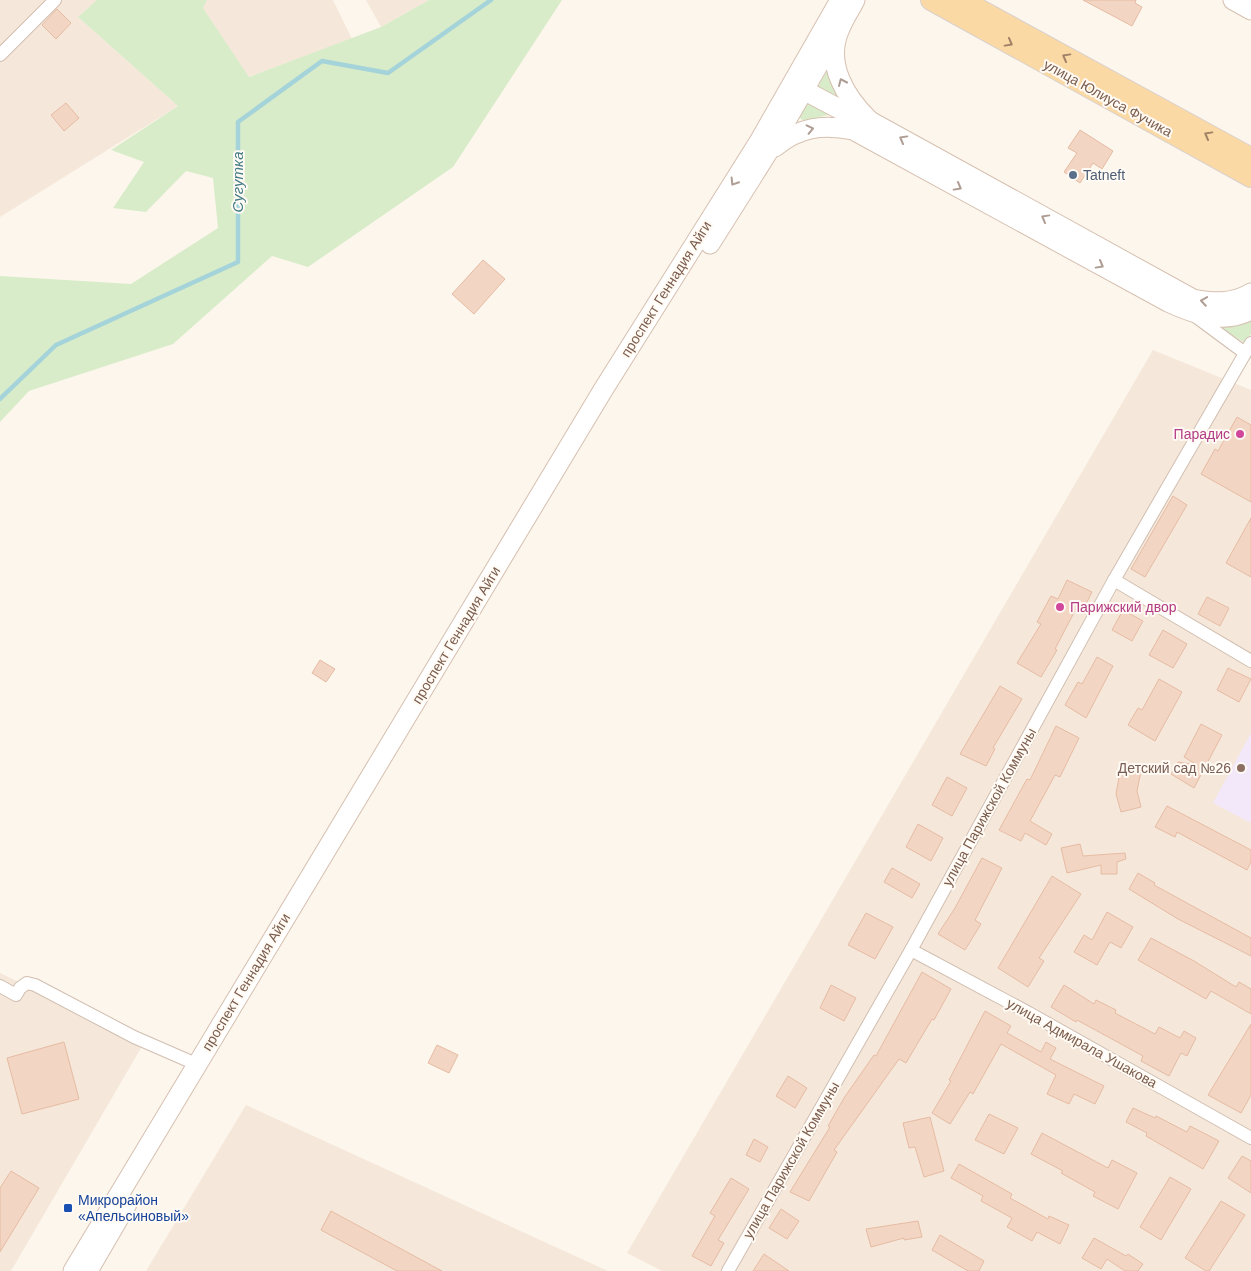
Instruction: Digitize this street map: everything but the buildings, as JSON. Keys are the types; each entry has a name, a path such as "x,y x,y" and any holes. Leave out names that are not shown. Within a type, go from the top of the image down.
{"main road":[{"name":"проспект Геннадия Айги","path":"72,1271 202,1066 613,397 768,152 840,0"},
{"name":"проспект Геннадия Айги","path":"88,1271 202,1066 603,390 799,87 838,31 855,0"},
{"path":"931,0 967,8"},
{"path":"1233,0 1251,10"},
{"name":"улица Юлиуса Фучика","path":"967,8 1251,158"},
{"name":"улица Юлиуса Фучика","path":"967,8 1251,177"},
{"path":"838,31 834,49 839,77 857,108 870,121"},
{"path":"799,87 845,112 870,121 1193,299 1222,303 1236,300 1251,293"},
{"path":"768,152 789,136 811,128 832,126 853,130 1168,302 1190,312 1218,317 1234,316 1251,310"}],"street":[{"path":"0,55 55,0"},
{"path":"1190,312 1248,348"},
{"name":"улица Парижской Коммуны","path":"728,1271 911,950 1114,580 1248,348"},
{"path":"1114,580 1251,661"},
{"name":"улица Адмирала Ушакова","path":"911,950 1038,1018 1251,1138"},
{"path":"0,986 16,995 26,983 34,984 134,1037 202,1066"}],"shaded area":[{"path":"0,0 97,0 78,17 178,106 0,217"},
{"path":"207,0 333,0 352,39 248,77 203,8"},
{"path":"366,0 429,0 381,27"},
{"path":"1153,350 1251,390 1251,1271 662,1271 627,1253"},
{"name":"Детский сад №26","path":"1251,733 1251,823 1213,803"},
{"path":"0,973 134,1037 141,1048 11,1271 0,1271"},
{"path":"246,1105 608,1271 146,1271"}],"green space":[{"path":"97,0 207,0 203,8 249,77 381,27 429,0 562,0 453,167 308,267 272,256 173,344 29,391 0,422 0,276 131,284 218,228 213,178 186,171 146,212 113,208 144,162 111,150 178,106 78,17"},
{"path":"829,68 843,100 817,88"},
{"path":"808,100 832,114 804,121 799,116"},
{"path":"1251,317 1251,334 1245,343 1220,328 1221,326"}],"waterway":[{"name":"Сугутка","path":"0,399 56,345 238,262 238,122 322,61 388,73 491,0"}],"place":[{"name":"Tatneft","path":"1073,175"},
{"name":"Парадис","path":"1240,434"},
{"name":"Парижский двор","path":"1060,607"},
{"name":"Детский сад №26","path":"1241,768"},
{"name":"Микрорайон «Апельсиновый»","path":"68,1208"}]}
